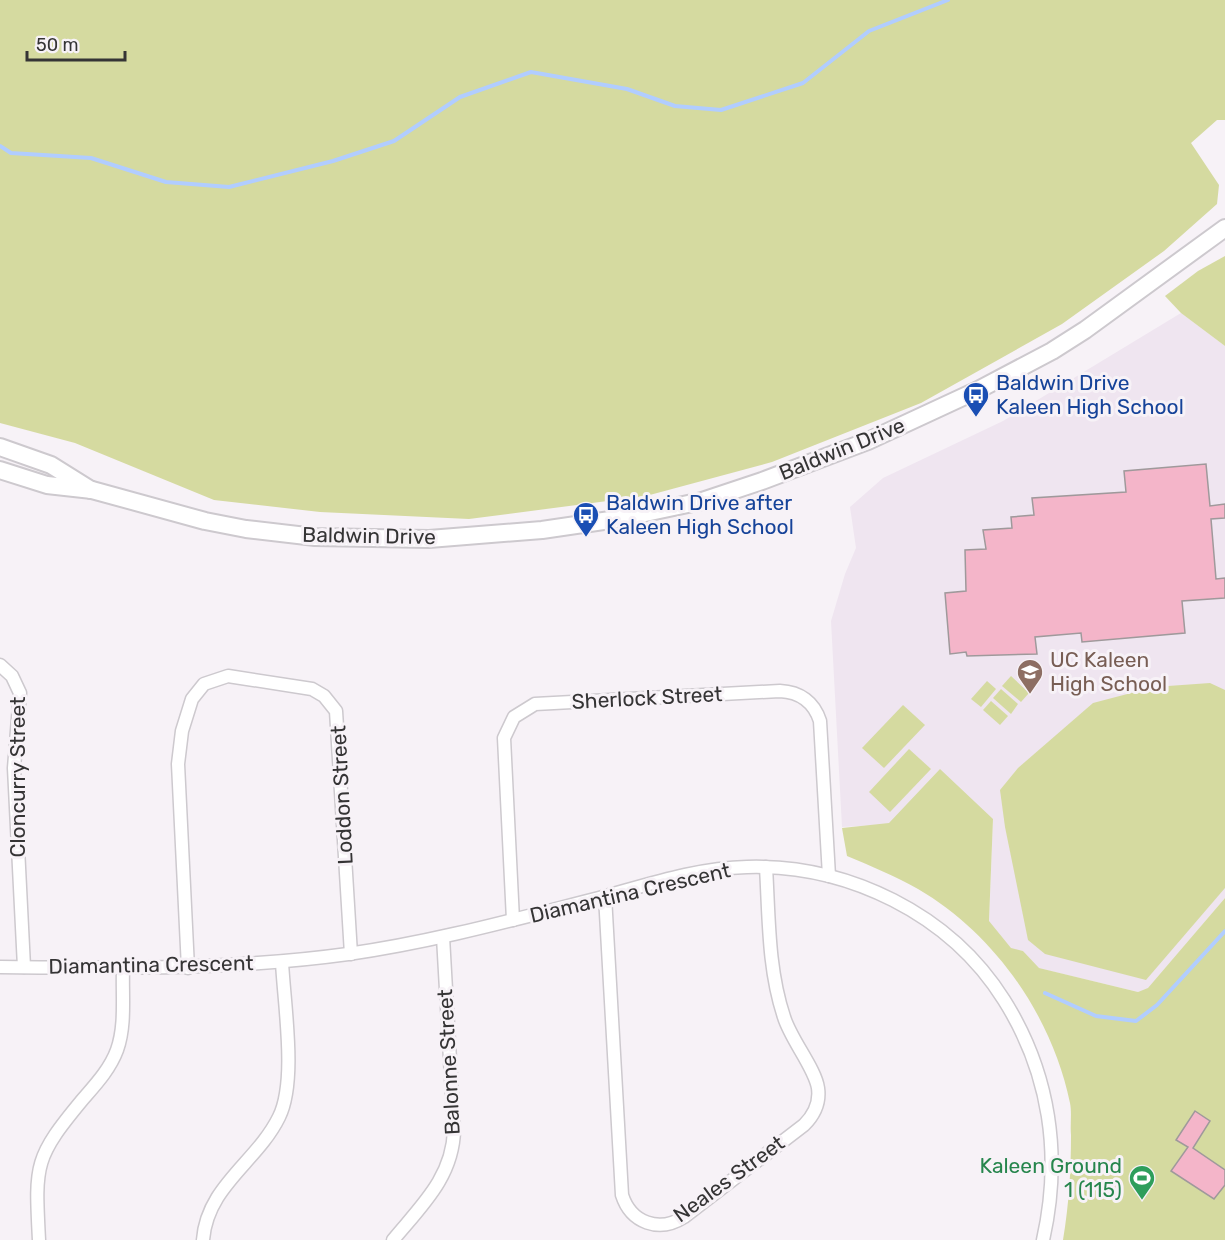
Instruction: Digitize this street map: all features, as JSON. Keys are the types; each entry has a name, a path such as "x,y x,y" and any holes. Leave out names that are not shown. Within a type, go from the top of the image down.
{"main road":[{"name":"Baldwin Drive","path":"0,470 47,485 92,490 205,521 246,529 315,537 429,539 542,530 617,519 702,501 868,441 978,390 1052,351 1151,284 1225,228"},
{"name":"Baldwin Drive","path":"0,447 51,465 92,490"}],"street":[{"name":"Cloncurry Street","path":"0,665 12,676 20,693 14,768 24,967"},
{"name":"Loddon Street","path":"188,968 178,780 179,747 186,715 195,694 209,681 228,676 312,689 324,696 336,711 339,724 351,954"},
{"name":"Sherlock Street","path":"513,920 504,738 514,717 535,704 780,691 800,695 811,703 820,721 829,876"},
{"name":"Diamantina Crescent","path":"0,967 188,968 282,962 351,954 443,937 703,872 766,867 829,876 889,898 934,926 974,962 1012,1013 1039,1071 1050,1124 1053,1177 1043,1240"},
{"name":"Neales Street","path":"605,896 622,1195 627,1207 640,1220 653,1225 666,1225 684,1217 804,1125 818,1103 815,1077 793,1040 775,987 766,867"},
{"name":"Balonne Street","path":"393,1240 439,1183 452,1152 454,1130 443,937"},
{"path":"203,1240 208,1216 217,1195 267,1135 283,1106 288,1073 282,962"},
{"path":"39,1240 36,1182 41,1160 50,1140 101,1078 116,1052 121,1032 123,969"}],"shaded area":[{"name":"UC Kaleen High School","path":"1181,313 1225,346 1225,898 1148,989 1138,992 1038,968 1023,951 1011,949 989,922 993,819 842,827 831,621 845,574 856,548 850,507 883,478 1003,421"}],"green space":[{"path":"0,0 1225,0 1225,120 1217,120 1191,143 1219,185 1217,204 1164,251 1062,324 921,403 772,462 646,496 469,519 320,512 214,500 75,443 0,423"},
{"path":"1225,256 1225,346 1181,313 1165,296 1198,271"},
{"path":"1011,676 1029,693 1021,702 1002,686"},
{"path":"987,681 996,689 981,707 971,699"},
{"path":"1210,683 1225,690 1225,888 1146,980 1045,954 1028,940 1005,827 1000,790 1018,768 1093,703 1154,687"},
{"path":"1001,689 1018,704 1011,714 993,698"},
{"path":"991,701 1008,716 1000,725 983,710"},
{"path":"903,705 925,725 884,768 862,748"},
{"path":"909,749 931,769 890,812 869,792"},
{"path":"940,769 993,819 989,921 1011,948 1023,951 1039,968 1138,992 1148,988 1225,898 1225,1240 1063,1240 1070,1175 1071,1107 1049,1039 1034,1009 1016,980 972,929 918,889 847,856 842,828 889,823"}],"building":[{"path":"1206,464 1210,506 1225,504 1225,518 1211,519 1216,579 1225,578 1225,598 1182,601 1185,633 1082,642 1081,633 1035,637 1037,654 967,656 966,652 950,654 945,593 966,591 965,550 986,549 983,530 1012,528 1011,517 1034,515 1032,498 1126,492 1124,471"},
{"path":"1195,1111 1210,1121 1193,1148 1225,1170 1225,1185 1214,1199 1171,1171 1188,1147 1176,1140"}],"waterway":[{"path":"0,146 11,153 91,158 166,182 229,187 333,161 394,141 460,97 531,72 627,89 675,106 721,110 803,83 869,31 948,0"},
{"path":"1045,993 1096,1016 1136,1021 1157,1005 1225,931"}],"place":[{"name":"Baldwin Drive Kaleen High School","path":"976,418"},
{"name":"Baldwin Drive after Kaleen High School","path":"586,538"},
{"name":"UC Kaleen High School","path":"1030,695"},
{"name":"Kaleen Ground 1 (115)","path":"1142,1201"}]}
